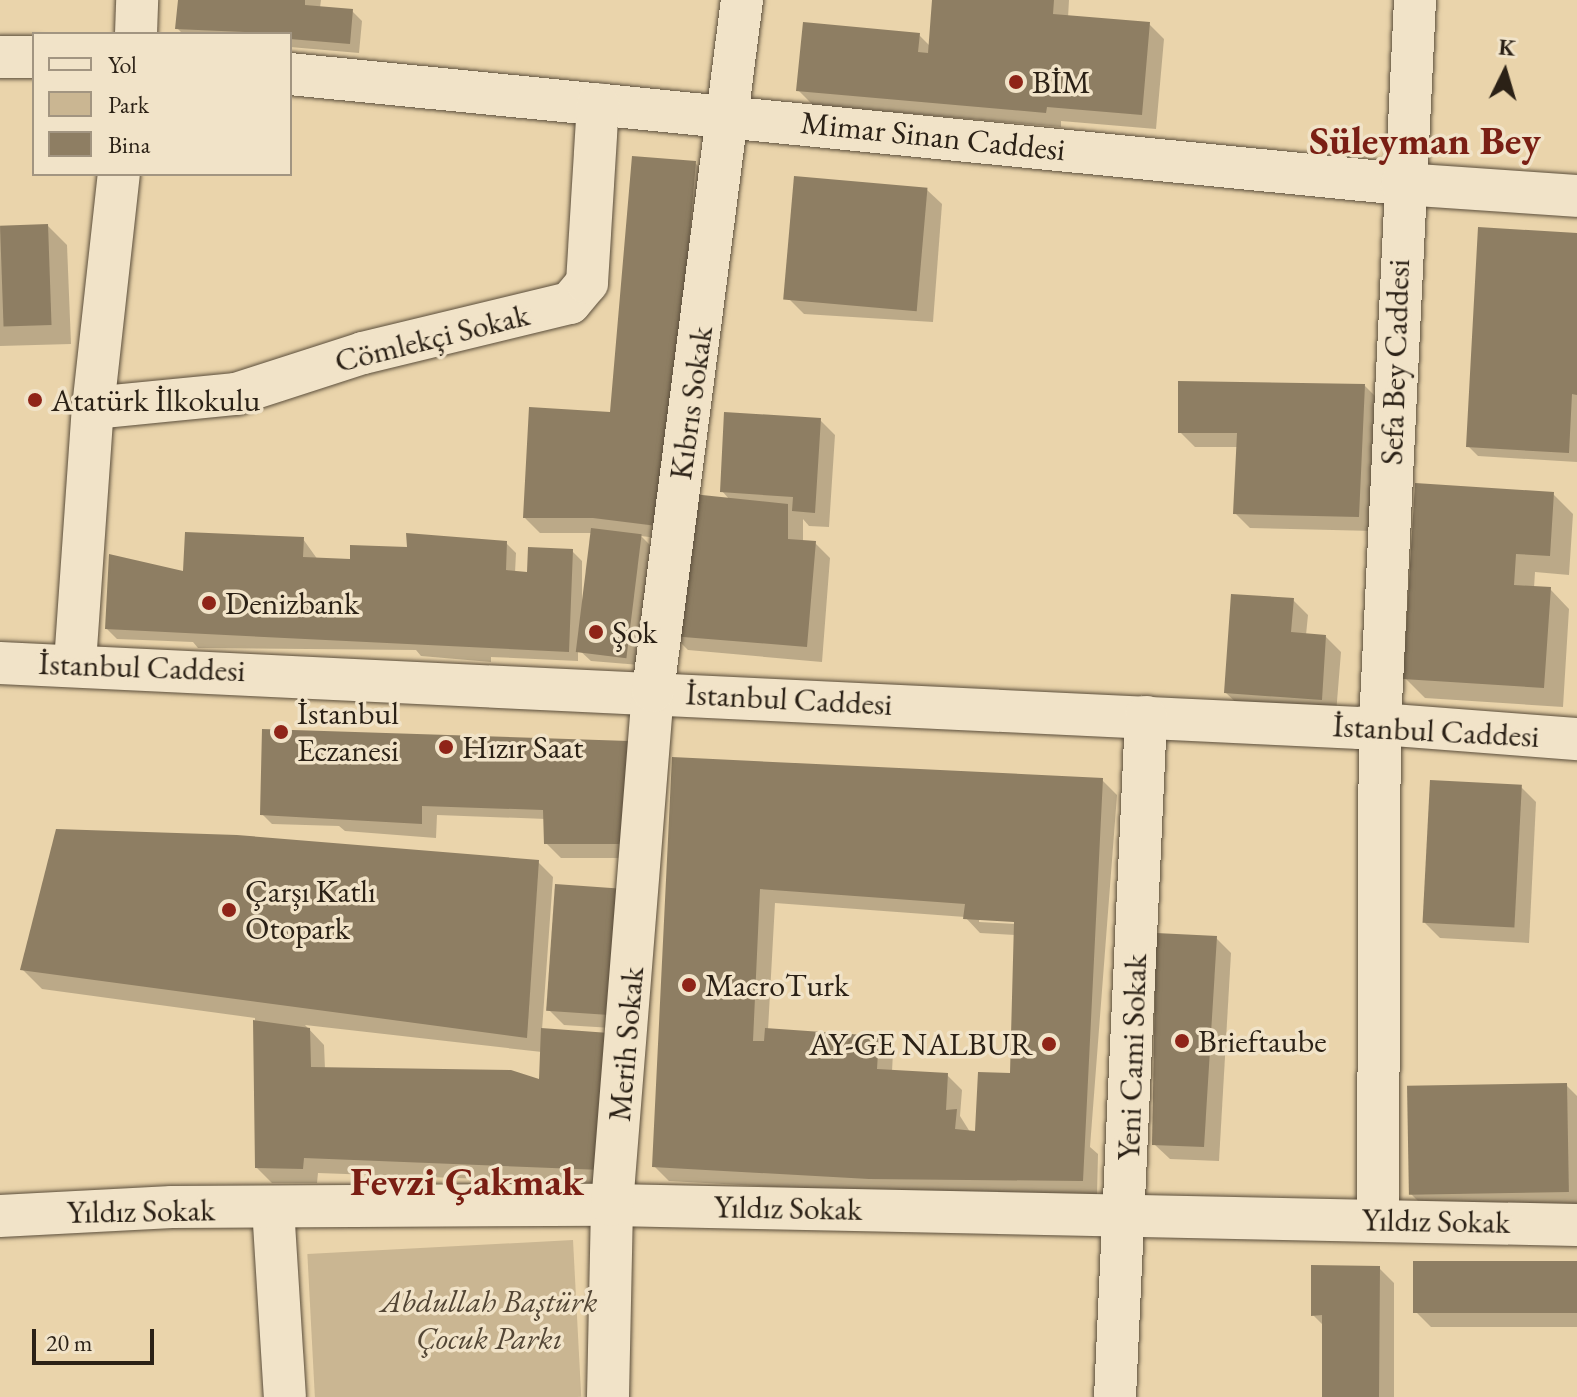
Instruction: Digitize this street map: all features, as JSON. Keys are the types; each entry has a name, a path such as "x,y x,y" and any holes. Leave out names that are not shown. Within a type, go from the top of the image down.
{"street":[{"path":"136,32 137,0"},
{"name":"Kıbrıs Sokak","path":"653,691 730,115 742,0"},
{"name":"Sefa Bey Caddesi","path":"1378,1220 1380,724 1402,184 1415,0"},
{"path":"0,57 32,57"},
{"name":"Mimar Sinan Caddesi","path":"292,74 730,115 1402,184 1577,196"},
{"name":"Cömlekçi Sokak","path":"93,408 236,394 363,353 570,303 587,283 598,104"},
{"path":"75,663 93,408 119,176"},
{"name":"İstanbul Caddesi","path":"0,663 75,663 1359,728 1380,724 1577,739"},
{"name":"Merih Sokak","path":"608,1397 612,1205 653,691"},
{"name":"Yeni Cami Sokak","path":"1115,1397 1146,717"},
{"name":"Yıldız Sokak","path":"0,1216 273,1208 612,1205 1125,1213 1577,1225"},
{"path":"273,1208 285,1397"}],"green space":[{"name":"Abdullah Baştürk Çocuk Parkı","path":"573,1240 581,1397 315,1397 307,1254"}],"building":[{"path":"178,0 305,0 305,5 353,9 350,44 292,39 292,32 175,29"},
{"path":"932,0 1054,0 1053,14 1150,22 1142,115 1047,107 1046,113 796,91 803,22 920,33 918,52 928,53"},
{"path":"632,156 696,161 665,527 593,518 523,518 529,407 610,412"},
{"path":"794,176 927,188 917,311 783,300"},
{"path":"48,224 52,325 4,327 0,226"},
{"path":"1478,227 1577,233 1577,395 1572,394 1569,453 1466,447"},
{"path":"1178,381 1365,384 1359,517 1233,514 1237,433 1178,433"},
{"path":"724,412 821,418 815,513 792,511 793,497 720,492"},
{"path":"1415,483 1554,492 1550,556 1516,554 1514,585 1551,587 1544,688 1403,679"},
{"path":"683,493 788,504 788,539 816,541 807,647 671,636"},
{"path":"591,528 642,534 626,658 576,652"},
{"path":"185,532 304,537 303,557 350,559 350,545 407,547 406,533 507,541 506,570 527,572 528,547 573,549 569,652 105,629 109,554 183,571"},
{"path":"1231,594 1294,598 1291,632 1326,635 1322,700 1224,693"},
{"path":"262,729 629,741 628,844 544,844 543,810 422,806 422,824 260,815"},
{"path":"672,757 1103,778 1083,1181 869,1179 652,1167","holes":["760,889 965,904 963,919 1014,922 1010,1073 978,1072 975,1131 955,1129 957,1109 946,1110 948,1073 877,1069 879,1036 765,1028 764,1041 753,1041"]},
{"path":"1430,780 1522,785 1514,928 1423,923"},
{"name":"Çarşı Katlı Otopark","path":"56,829 237,835 539,860 527,1038 20,970"},
{"path":"555,884 622,889 613,1015 546,1011"},
{"name":"Brieftaube","path":"1156,933 1217,936 1204,1147 1152,1145"},
{"path":"253,1020 310,1028 311,1067 511,1070 539,1079 541,1028 609,1033 602,1170 304,1158 303,1169 255,1168"},
{"path":"1567,1083 1569,1192 1409,1195 1407,1086"},
{"path":"1413,1261 1577,1261 1577,1313 1413,1313"},
{"path":"1311,1265 1380,1266 1379,1397 1322,1397 1322,1315 1311,1316"}],"place":[{"name":"BİM","path":"1016,82"},
{"name":"Atatürk İlkokulu","path":"35,400"},
{"name":"Denizbank","path":"209,603"},
{"name":"Şok","path":"596,632"},
{"name":"İstanbul Eczanesi","path":"281,732"},
{"name":"Hızır Saat","path":"446,747"},
{"name":"Çarşı Katlı Otopark","path":"229,910"},
{"name":"MacroTurk","path":"689,985"},
{"name":"Brieftaube","path":"1182,1041"},
{"name":"AY-GE NALBUR","path":"1049,1044"}],"district":[{"name":"Süleyman Bey","path":"1425,140"},
{"name":"Fevzi Çakmak","path":"467,1181"}]}
